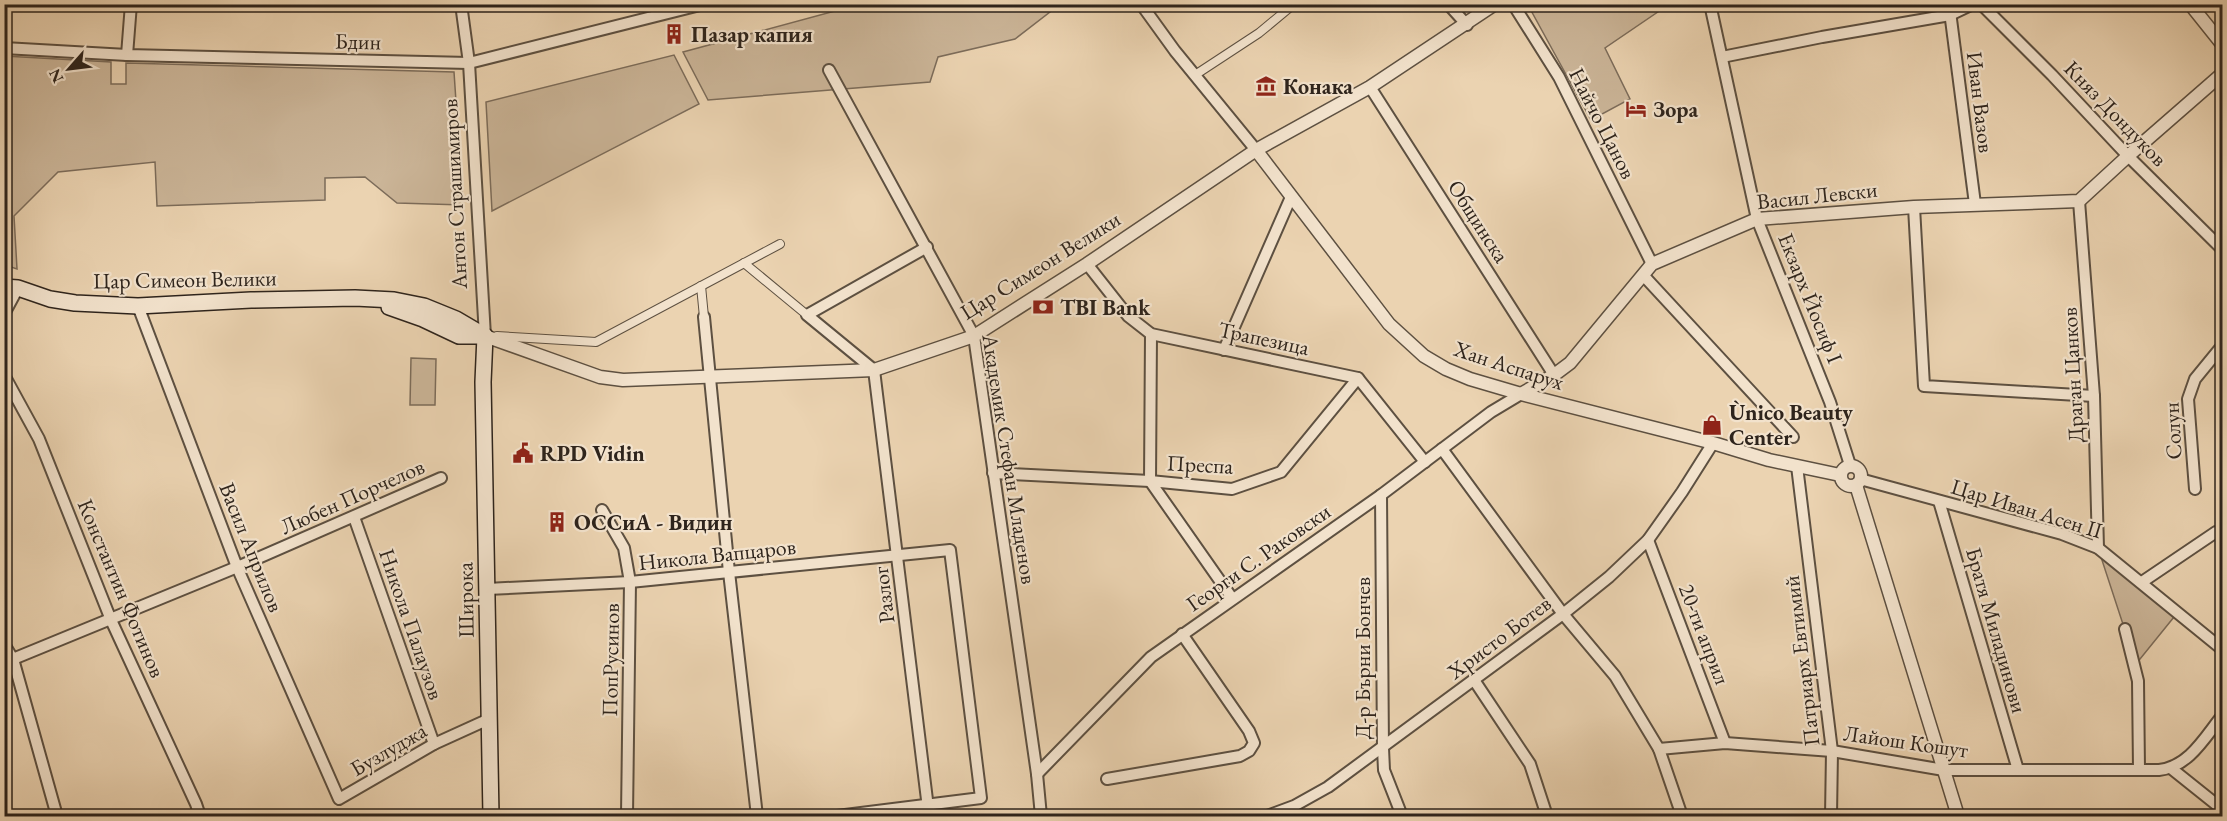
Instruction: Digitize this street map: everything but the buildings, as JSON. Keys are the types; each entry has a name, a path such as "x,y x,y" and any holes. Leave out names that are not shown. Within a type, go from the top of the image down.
{"main road":[{"name":"Цар Симеон Велики","path":"4,276 11,288 50,299 75,303 138,306 355,298 394,300 424,306 456,319 485,336"},
{"name":"Антон Страшимиров","path":"483,382 485,336"},
{"name":"Широка","path":"483,382 491,816"}],"street":[{"path":"4,16 6,4"},
{"path":"126,55 131,4"},
{"name":"Антон Страшимиров","path":"461,4 469,63 485,336"},
{"path":"657,4 667,14"},
{"name":"Бдин","path":"4,48 126,55 469,63 704,4"},
{"path":"1141,4 1256,150"},
{"path":"1195,75 1259,33 1294,4"},
{"path":"1448,4 1467,25"},
{"name":"Цар Симеон Велики","path":"485,336 600,377 623,380 647,381 708,376 874,370 974,336 1087,264 1256,150 1371,87 1467,25 1495,4"},
{"name":"Найчо Цанов","path":"1513,4 1559,77 1652,264"},
{"name":"Екзарх Йосиф I","path":"1710,4 1757,219 1830,402 1850,465"},
{"path":"1722,57 1973,4"},
{"name":"Княз Дондуков","path":"1981,4 2128,156 2223,249"},
{"path":"2190,4 2223,44"},
{"name":"Иван Вазов","path":"1949,10 1975,204"},
{"name":"Академик Стефан Младенов","path":"829,70 974,336 1037,774 1041,816"},
{"path":"2079,201 2223,74"},
{"name":"Общинска","path":"1371,87 1554,375"},
{"name":"Хан Аспарух","path":"1256,150 1389,324 1424,356 1446,369 1470,379 1521,394 1797,466 1840,475"},
{"path":"1224,350 1291,197"},
{"name":"Васил Левски","path":"1521,394 1554,375 1582,351 1652,264 1757,219 1914,207 2079,201"},
{"name":"Драган Цанков","path":"2079,201 2094,396 2098,548"},
{"path":"1914,207 1924,386 2094,396"},
{"path":"485,336 596,342 780,244"},
{"path":"807,315 927,247"},
{"path":"744,263 874,370"},
{"name":"Трапезица","path":"1087,264 1128,316 1150,334 1358,378"},
{"path":"1643,276 1793,437"},
{"path":"701,286 708,376 729,572 758,816"},
{"path":"4,314 11,288"},
{"name":"Васил Априлов","path":"138,306 239,566 339,799"},
{"path":"1150,334 1150,481 1232,598"},
{"name":"Солун","path":"2195,489 2188,399 2195,379 2223,346"},
{"name":"Разлог","path":"874,370 928,811"},
{"name":"Константин Фотинов","path":"4,375 39,439 111,620 200,816"},
{"path":"1358,378 1425,462"},
{"name":"Преспа","path":"993,473 1150,481 1232,489 1281,472 1358,378"},
{"name":"Георги С. Раковски","path":"1037,774 1151,657 1381,495 1491,412 1521,394"},
{"name":"Христо Ботев","path":"1267,816 1294,806 1328,787 1563,614 1609,577 1648,540 1713,443"},
{"path":"1442,449 1563,614 1615,676 1659,749 1682,816"},
{"path":"1858,482 1850,486 1844,484 1840,475 1843,468 1850,465 1859,470 1858,482 1958,816"},
{"name":"Патриарх Евтимий","path":"1797,466 1832,751 1831,816"},
{"name":"Любен Порчелов","path":"13,659 239,566 441,478"},
{"name":"Цар Иван Асен II","path":"1858,482 2062,534 2098,548 2223,649"},
{"name":"Д-р Бърни Бончев","path":"1381,495 1384,770 1402,816"},
{"name":"Братя Миладинови","path":"1939,501 2018,770"},
{"name":"ПопРусинов","path":"602,510 624,548 630,582 627,816"},
{"name":"Никола Палаузов","path":"354,517 434,744"},
{"path":"2142,582 2216,532"},
{"name":"20-ти април","path":"1648,540 1725,743"},
{"name":"Никола Вапцаров","path":"487,589 630,582 950,550 981,798 928,811"},
{"path":"2125,629 2136,663 2138,681 2139,769"},
{"path":"1107,779 1240,756 1250,752 1254,743 1249,731 1182,634"},
{"path":"4,644 13,659 57,816"},
{"path":"1474,680 1530,764 1547,816"},
{"path":"2223,716 2182,763 2172,769 2223,809"},
{"name":"Бузлуджа","path":"339,799 434,744 489,719"},
{"name":"Лайош Кошут","path":"1659,749 1725,743 1832,751 1944,770 2172,769"},
{"path":"837,816 928,811"}],"shaded area":[{"path":"857,5 1059,5 1015,39 938,57 930,82 708,100 683,52"},
{"path":"1528,5 1668,5 1605,48 1630,99 1591,120"},
{"path":"674,55 699,104 492,211 486,102"},
{"path":"4,56 111,62 111,84 126,84 126,63 454,72 463,205 397,203 365,177 325,178 325,200 157,206 155,162 58,172 14,216 17,269 5,265"},
{"path":"411,358 436,359 435,405 410,405"},
{"path":"2098,548 2178,612 2136,664"}],"place":[{"name":"Пазар капия","path":"674,34"},
{"name":"Конака","path":"1266,86"},
{"name":"Зора","path":"1636,109"},
{"name":"TBI Bank","path":"1043,307"},
{"name":"Ùnico Beauty Center","path":"1712,425"},
{"name":"RPD Vidin","path":"523,453"},
{"name":"ОССиА - Видин","path":"557,522"}]}
